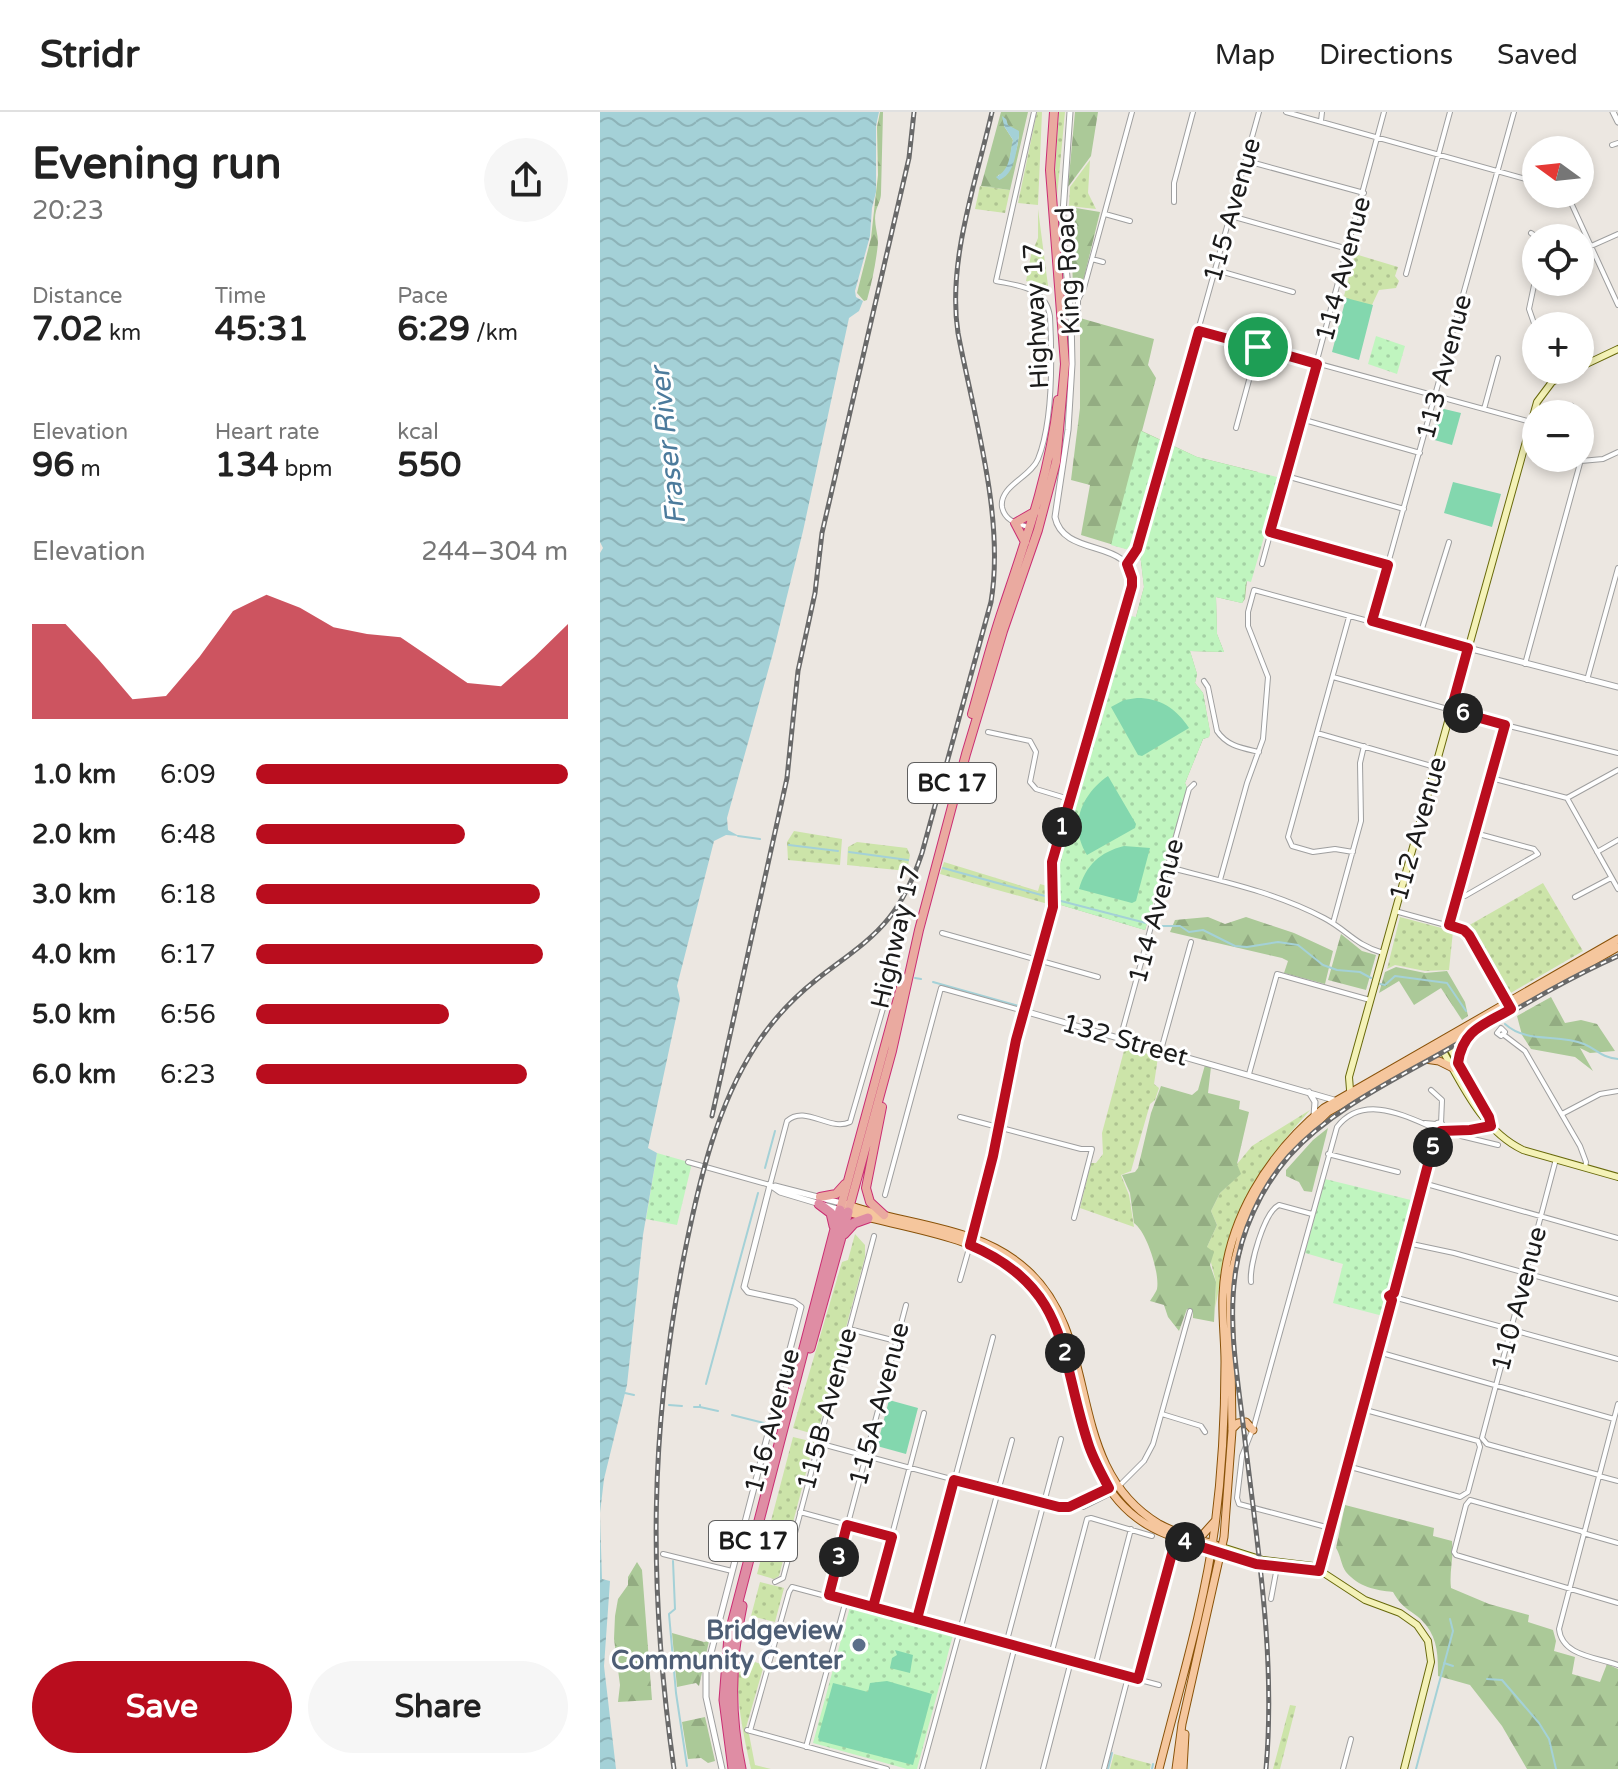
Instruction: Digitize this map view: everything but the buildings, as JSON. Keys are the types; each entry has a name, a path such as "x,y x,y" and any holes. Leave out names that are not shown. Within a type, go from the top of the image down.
{"highway":[{"name":"Highway 17","path":"844,1208 848,1180 961,752 996,630 1026,543 1035,529 1053,433 1059,374 1058,319 1045,168 1052,112"},
{"name":"Highway 17","path":"741,1769 731,1702 736,1637 768,1504 819,1318 844,1208 892,1051 919,930 966,754 1056,462 1065,364 1050,170 1052,112"},
{"path":"1026,543 1015,523 1037,511"},
{"path":"884,1215 868,1199 866,1183 892,1051"},
{"path":"848,1180 836,1194 820,1200 831,1213 838,1234 868,1218"},
{"path":"819,1318 844,1208"},
{"name":"Highway 17","path":"733,1769 724,1700 729,1636 838,1234"}],"main road":[{"path":"1594,360 1618,349"},
{"name":"112 Avenue","path":"1351,1094 1349,1077 1522,454"},
{"path":"1161,1769 1212,1547 1224,1405 1223,1295 1231,1248 1243,1211 1259,1181 1288,1140 1335,1100 1469,1034 1509,1005 1618,939"},
{"path":"1176,1769 1187,1700 1222,1550 1232,1431 1229,1296 1242,1232 1256,1198 1282,1157 1312,1126 1351,1094 1441,1039 1618,947"},
{"path":"1455,1065 1469,1034"},
{"path":"1441,1039 1484,1120 1513,1145 1618,1177"},
{"path":"1421,1059 1455,1065"},
{"path":"844,1208 884,1215 971,1241 1014,1268 1034,1288 1048,1307 1065,1350 1089,1447 1113,1489 1139,1520 1176,1539 1263,1560 1313,1566 1373,1605 1409,1619 1421,1629 1431,1648 1431,1662 1404,1769"},
{"path":"844,1208 868,1218 971,1241"},
{"path":"1232,1431 1238,1423 1246,1422 1253,1430"},
{"path":"1113,1489 1157,1523 1197,1543 1209,1562"},
{"path":"1197,1543 1215,1521"},
{"path":"1222,1550 1256,1564 1319,1571"},
{"path":"1183,1769 1187,1700"}],"street":[{"path":"1034,112 996,281 1039,292 1045,299 1050,316 1052,353 1049,400 1038,459 1027,476 1005,495 1002,503 1004,513 1015,523 1035,529"},
{"name":"King Road","path":"1070,112 1062,227 1071,317 1071,394 1055,510 1056,524 1071,540 1112,553 1127,564"},
{"path":"1071,317 1078,314 1078,300 1132,112"},
{"path":"1174,202 1174,183 1193,112"},
{"name":"115 Avenue","path":"960,1280 999,1128 1024,1011 1053,907 1052,862 1132,586 1127,564 1137,549 1259,112"},
{"path":"1286,112 1522,178"},
{"path":"1321,121 1322,112"},
{"name":"114 Avenue","path":"1262,564 1384,112"},
{"path":"1406,274 1450,112"},
{"name":"113 Avenue","path":"1372,621 1514,112"},
{"path":"1613,112 1618,122"},
{"path":"1246,161 1364,193"},
{"path":"1104,214 1130,221"},
{"path":"1231,216 1348,249"},
{"path":"1594,245 1618,234"},
{"path":"1594,251 1618,305"},
{"path":"1092,259 1103,262"},
{"path":"1216,270 1293,292"},
{"path":"1199,331 1522,420"},
{"path":"1236,428 1258,347"},
{"path":"1484,409 1498,358"},
{"path":"1301,419 1420,453"},
{"path":"1594,460 1618,452"},
{"path":"1525,664 1578,472"},
{"path":"1286,476 1404,509"},
{"path":"1270,532 1388,565"},
{"path":"1420,635 1449,542"},
{"path":"1587,680 1618,568"},
{"path":"1220,880 1247,783 1259,752 1268,677 1248,626 1254,590 1618,687"},
{"path":"1349,617 1288,841 1292,846 1309,852 1340,849 1353,852"},
{"path":"1333,677 1618,753"},
{"path":"1204,681 1221,737 1234,746 1259,752"},
{"path":"1449,925 1505,725"},
{"path":"988,732 1030,741 1036,752 1030,782 1036,789 1069,799"},
{"path":"1317,733 1435,767"},
{"path":"1333,923 1361,821 1360,763 1364,746"},
{"path":"1491,778 1567,798 1618,770"},
{"name":"114 Avenue","path":"1120,1039 1189,789 1194,784"},
{"path":"1567,798 1618,889"},
{"path":"1457,896 1465,896 1538,854 1534,849 1475,833"},
{"path":"1597,852 1618,840"},
{"path":"1168,867 1265,893 1333,923 1363,947 1383,953"},
{"path":"1575,897 1611,878"},
{"path":"1395,911 1464,930 1509,1005"},
{"path":"942,933 1098,977"},
{"path":"1161,1050 1191,942"},
{"path":"770,1185 787,1121 791,1117 802,1115 846,1125 853,1119 891,981 889,969"},
{"path":"1249,1074 1277,974 1370,1000"},
{"name":"132 Street","path":"885,1195 941,988 1335,1100"},
{"path":"1504,1035 1525,1051 1580,1146 1585,1168"},
{"path":"1319,1571 1438,1127 1442,1100 1431,1090"},
{"path":"1309,1091 1315,1102 1314,1116"},
{"path":"1562,1114 1600,1094 1618,1091"},
{"path":"1330,1528 1239,1504 1237,1498 1242,1456 1253,1430 1337,1127 1361,1109 1371,1108 1498,1145"},
{"path":"960,1117 1081,1149 1092,1149 1074,1218"},
{"path":"1459,1133 1491,1126"},
{"path":"1470,1130 1471,1138"},
{"path":"1328,1154 1398,1172"},
{"name":"110 Avenue","path":"1556,1159 1482,1438 1487,1444 1599,1475"},
{"path":"688,1162 770,1185 780,1192 844,1208"},
{"path":"1423,1183 1618,1238"},
{"name":"116 Avenue","path":"722,1769 705,1682 801,1307 794,1302 748,1292 744,1287 770,1185"},
{"path":"1251,1282 1257,1246 1275,1205 1312,1214"},
{"name":"115B Avenue","path":"778,1582 800,1512 874,1236"},
{"path":"1407,1243 1618,1299"},
{"path":"1394,1297 1618,1359"},
{"name":"115A Avenue","path":"829,1595 906,1305"},
{"path":"818,1443 1043,1504 1069,1507 1088,1505 1126,1481 1148,1455 1190,1311"},
{"path":"849,1329 896,1341"},
{"path":"917,1619 993,1337"},
{"path":"1378,1352 1615,1420"},
{"path":"1618,1404 1559,1626 1560,1638 1571,1650 1618,1665"},
{"path":"1347,1466 1460,1497 1468,1492 1480,1447 1476,1440 1362,1409"},
{"path":"873,1607 924,1413"},
{"path":"1162,1414 1201,1426 1205,1432"},
{"path":"1006,1644 1061,1439"},
{"path":"922,1769 1012,1440"},
{"path":"1599,1475 1618,1481"},
{"path":"1618,1543 1470,1500 1466,1503 1454,1548 1456,1555 1618,1603"},
{"path":"800,1512 892,1537"},
{"path":"1051,1656 1087,1519 1152,1536"},
{"path":"1095,1667 1131,1529"},
{"path":"1138,1679 1176,1539"},
{"path":"663,1554 732,1571"},
{"path":"1271,1599 1277,1567"},
{"path":"887,1769 749,1731 791,1587 1159,1685"},
{"path":"806,1747 846,1600"},
{"path":"983,1769 1015,1646"},
{"path":"1043,1769 1071,1661"},
{"path":"1104,1769 1128,1677"},
{"path":"1343,1769 1351,1739"}],"green space":[{"path":"880,112 883,112 881,193 875,219 878,243 871,286 864,301 857,293 871,238 878,175 877,127"},
{"path":"1001,112 1028,112 1010,190 981,186","holes":["1006,119 1007,125 1019,132 1017,146 1014,158 999,180 998,175 1003,174 1009,164 1013,140 1004,126"]},
{"path":"1037,112 1042,112 1038,205 1018,203"},
{"path":"1059,112 1065,112 1057,197 1055,172"},
{"path":"1075,112 1098,112 1091,156 1068,187"},
{"path":"1090,160 1088,193 1096,209 1069,206 1070,187"},
{"path":"980,186 1010,190 1005,213 975,209"},
{"path":"1070,207 1100,212 1084,278 1077,290 1073,287"},
{"path":"1038,209 1048,286 1026,281 1038,238"},
{"path":"1355,254 1398,267 1395,276 1399,281 1396,288 1379,290 1371,307 1333,350 1347,298 1344,296"},
{"path":"1346,298 1373,305 1359,360 1332,352"},
{"path":"1080,318 1154,339 1148,365 1156,378 1142,431 1197,457 1258,472 1245,599 1242,603 1216,597 1217,634 1224,652 1190,651 1197,674 1195,683 1203,693 1210,732 1209,737 1203,739 1185,783 1187,788 1145,930 1061,905 1061,894 1144,587 1140,553 1081,535 1090,485 1071,480 1080,408"},
{"path":"1376,336 1405,346 1397,374 1368,364"},
{"path":"1440,408 1461,413 1452,445 1431,439"},
{"path":"1141,431 1197,457 1281,478 1242,603 1216,597 1217,634 1224,652 1190,651 1197,674 1195,683 1203,693 1210,732 1209,737 1203,739 1185,783 1187,788 1145,930 1061,905 1061,896 1056,893 1062,853 1090,743 1097,737 1131,616 1136,617 1144,587 1140,553 1111,545"},
{"path":"1453,482 1501,494 1492,527 1444,513"},
{"path":"1137,698 1167,706 1189,728 1142,756 1138,755 1111,707"},
{"path":"1108,776 1136,824 1135,828 1087,855 1081,844 1078,822 1085,801"},
{"path":"794,831 842,839 840,865 788,860 787,842"},
{"path":"857,842 907,848 910,855 907,871 847,865 848,847"},
{"path":"1124,846 1150,848 1136,901 1132,903 1079,889 1095,861"},
{"path":"944,862 1038,891 1040,884 1047,886 1048,904 940,874"},
{"path":"1543,883 1583,951 1509,994 1466,927"},
{"path":"1208,917 1225,924 1246,917 1294,933 1333,951 1325,984 1284,973 1288,961 1282,958 1170,932 1175,920"},
{"path":"1400,917 1453,931 1449,970 1425,971 1395,965 1387,969"},
{"path":"1341,934 1362,951 1376,955 1366,990 1328,980"},
{"path":"1396,967 1425,973 1447,971 1465,1002 1468,1016 1462,1020 1441,988 1414,1005 1399,981 1379,993 1385,972"},
{"path":"1551,997 1565,1023 1581,1020 1597,1024 1615,1051 1590,1053 1580,1048 1593,1071 1575,1057 1531,1049 1522,1035 1517,1016"},
{"path":"1125,1047 1158,1057 1154,1084 1159,1088 1150,1104 1131,1171 1121,1175 1129,1195 1134,1227 1080,1208 1091,1163 1096,1163 1103,1154 1102,1133"},
{"path":"1205,1065 1211,1067 1208,1093 1240,1101 1239,1109 1249,1112 1237,1164 1241,1174 1220,1193 1211,1211 1217,1225 1207,1247 1214,1252 1210,1265 1216,1282 1214,1322 1193,1318 1193,1312 1187,1309 1179,1331 1168,1317 1164,1305 1150,1301 1157,1289 1154,1264 1144,1235 1134,1223 1130,1193 1122,1175 1135,1172 1138,1168 1161,1086 1192,1095 1198,1090"},
{"path":"1310,1110 1272,1157 1246,1201 1229,1249 1215,1308 1216,1282 1207,1247 1217,1225 1211,1211 1220,1193 1240,1174 1237,1164 1252,1146"},
{"path":"1328,1128 1312,1192 1304,1191 1299,1182 1286,1176 1286,1170"},
{"path":"657,1153 692,1163 677,1225 646,1219"},
{"path":"1325,1179 1415,1201 1383,1316 1333,1303 1343,1264 1305,1253"},
{"path":"855,1234 865,1245 865,1257 817,1435 793,1428 842,1262 848,1260"},
{"path":"889,1400 918,1408 906,1454 877,1446"},
{"path":"793,1437 814,1442 779,1576 774,1579 757,1574"},
{"path":"1345,1505 1434,1528 1433,1536 1452,1541 1451,1588 1489,1604 1529,1615 1528,1622 1553,1630 1556,1641 1554,1651 1575,1657 1572,1674 1600,1682 1607,1664 1618,1669 1618,1769 1527,1769 1502,1726 1470,1685 1438,1676 1435,1643 1422,1620 1393,1592 1368,1587 1346,1572 1336,1548"},
{"path":"637,1562 642,1570 652,1700 618,1702 620,1685 614,1639 615,1616 618,1599 628,1585 628,1577"},
{"path":"760,1582 784,1588 775,1622 751,1616"},
{"path":"850,1607 953,1635 917,1769 907,1769 813,1743"},
{"path":"672,1633 709,1641 699,1686 696,1683 677,1687"},
{"path":"895,1650 913,1655 910,1673 890,1668 892,1658 897,1655"},
{"path":"740,1657 764,1665 745,1731 749,1734 755,1765 771,1769 751,1769 739,1699"},
{"path":"887,1681 932,1694 913,1765 820,1741 818,1737 833,1683 868,1692 870,1683"},
{"path":"1290,1705 1296,1706 1280,1769 1273,1769"},
{"path":"705,1717 715,1761 708,1763 701,1758 688,1759 682,1722"},
{"path":"1114,1754 1151,1764 1150,1769 1110,1769"}],"water":[{"name":"Fraser River","path":"600,112 879,112 876,126 876,192 870,236 855,291 856,297 863,301 859,311 849,318 803,531 727,818 728,830 739,836 726,835 714,841 677,986 680,999 648,1148 657,1153 643,1235 627,1385 604,1479 600,1513 600,553 603,548 600,542"},
{"path":"1002,116 1008,125 1019,131 1019,136 1012,168 999,180 996,177 1007,166 1013,140"},
{"path":"600,1515 602,1579 610,1581 604,1666 616,1769 600,1769"}],"waterway":[{"path":"738,836 760,839"},
{"path":"789,845 838,851"},
{"path":"849,852 908,860"},
{"path":"943,868 1045,896"},
{"path":"1061,901 1146,923"},
{"path":"1161,926 1180,926 1189,932 1203,930 1235,946 1278,942 1298,945 1323,965 1360,972 1371,978"},
{"path":"1380,984 1385,985 1395,976 1447,983 1466,1011"},
{"path":"915,978 921,979"},
{"path":"933,982 1019,1006"},
{"path":"1505,1024 1523,1034 1584,1044 1607,1057 1618,1059"},
{"path":"765,1168 775,1131"},
{"path":"706,1384 758,1193"},
{"path":"625,1393 634,1395"},
{"path":"669,1405 682,1406"},
{"path":"694,1407 700,1405"},
{"path":"700,1407 718,1411"},
{"path":"732,1415 764,1423"},
{"path":"673,1561 675,1609 669,1614 687,1766"},
{"path":"1416,1769 1453,1631 1450,1619"},
{"path":"1444,1663 1453,1666"},
{"path":"1487,1679 1502,1680 1539,1723 1549,1739 1556,1769"},
{"path":"1108,1769 1112,1753"},
{"path":"1152,1769 1153,1764"}],"railway":[{"path":"712,1116 787,778 798,671 815,593 822,533 909,158 914,112"},
{"path":"674,1769 660,1636 657,1571 659,1443 674,1313 704,1169 730,1093 761,1038 799,995 881,927 908,887 922,853 991,602 994,570 991,502 958,333 956,278 965,222 992,112"},
{"path":"1266,1769 1267,1643 1233,1334 1233,1295 1238,1260 1253,1212 1269,1182 1289,1156 1342,1111 1551,990 1618,956"}],"place":[{"name":"Bridgeview Community Center","path":"859,1645"}],"route":[{"path":"1258,347 1199,331 1137,549 1127,564 1132,586 1052,862 1053,907 1016,1040 993,1156 970,1245 1014,1268 1048,1307 1065,1350 1089,1447 1109,1488 1069,1507 1059,1507 954,1480 917,1619 869,1607 829,1595 847,1525 892,1537 873,1607 917,1619 1138,1679 1176,1539 1256,1564 1319,1571 1392,1300 1389,1296 1394,1293 1435,1138 1439,1131 1491,1126 1489,1117 1458,1063 1461,1047 1469,1034 1511,1009 1469,935 1449,925 1505,725 1451,710 1468,648 1372,621 1388,565 1270,532 1317,364 1258,347"}]}
